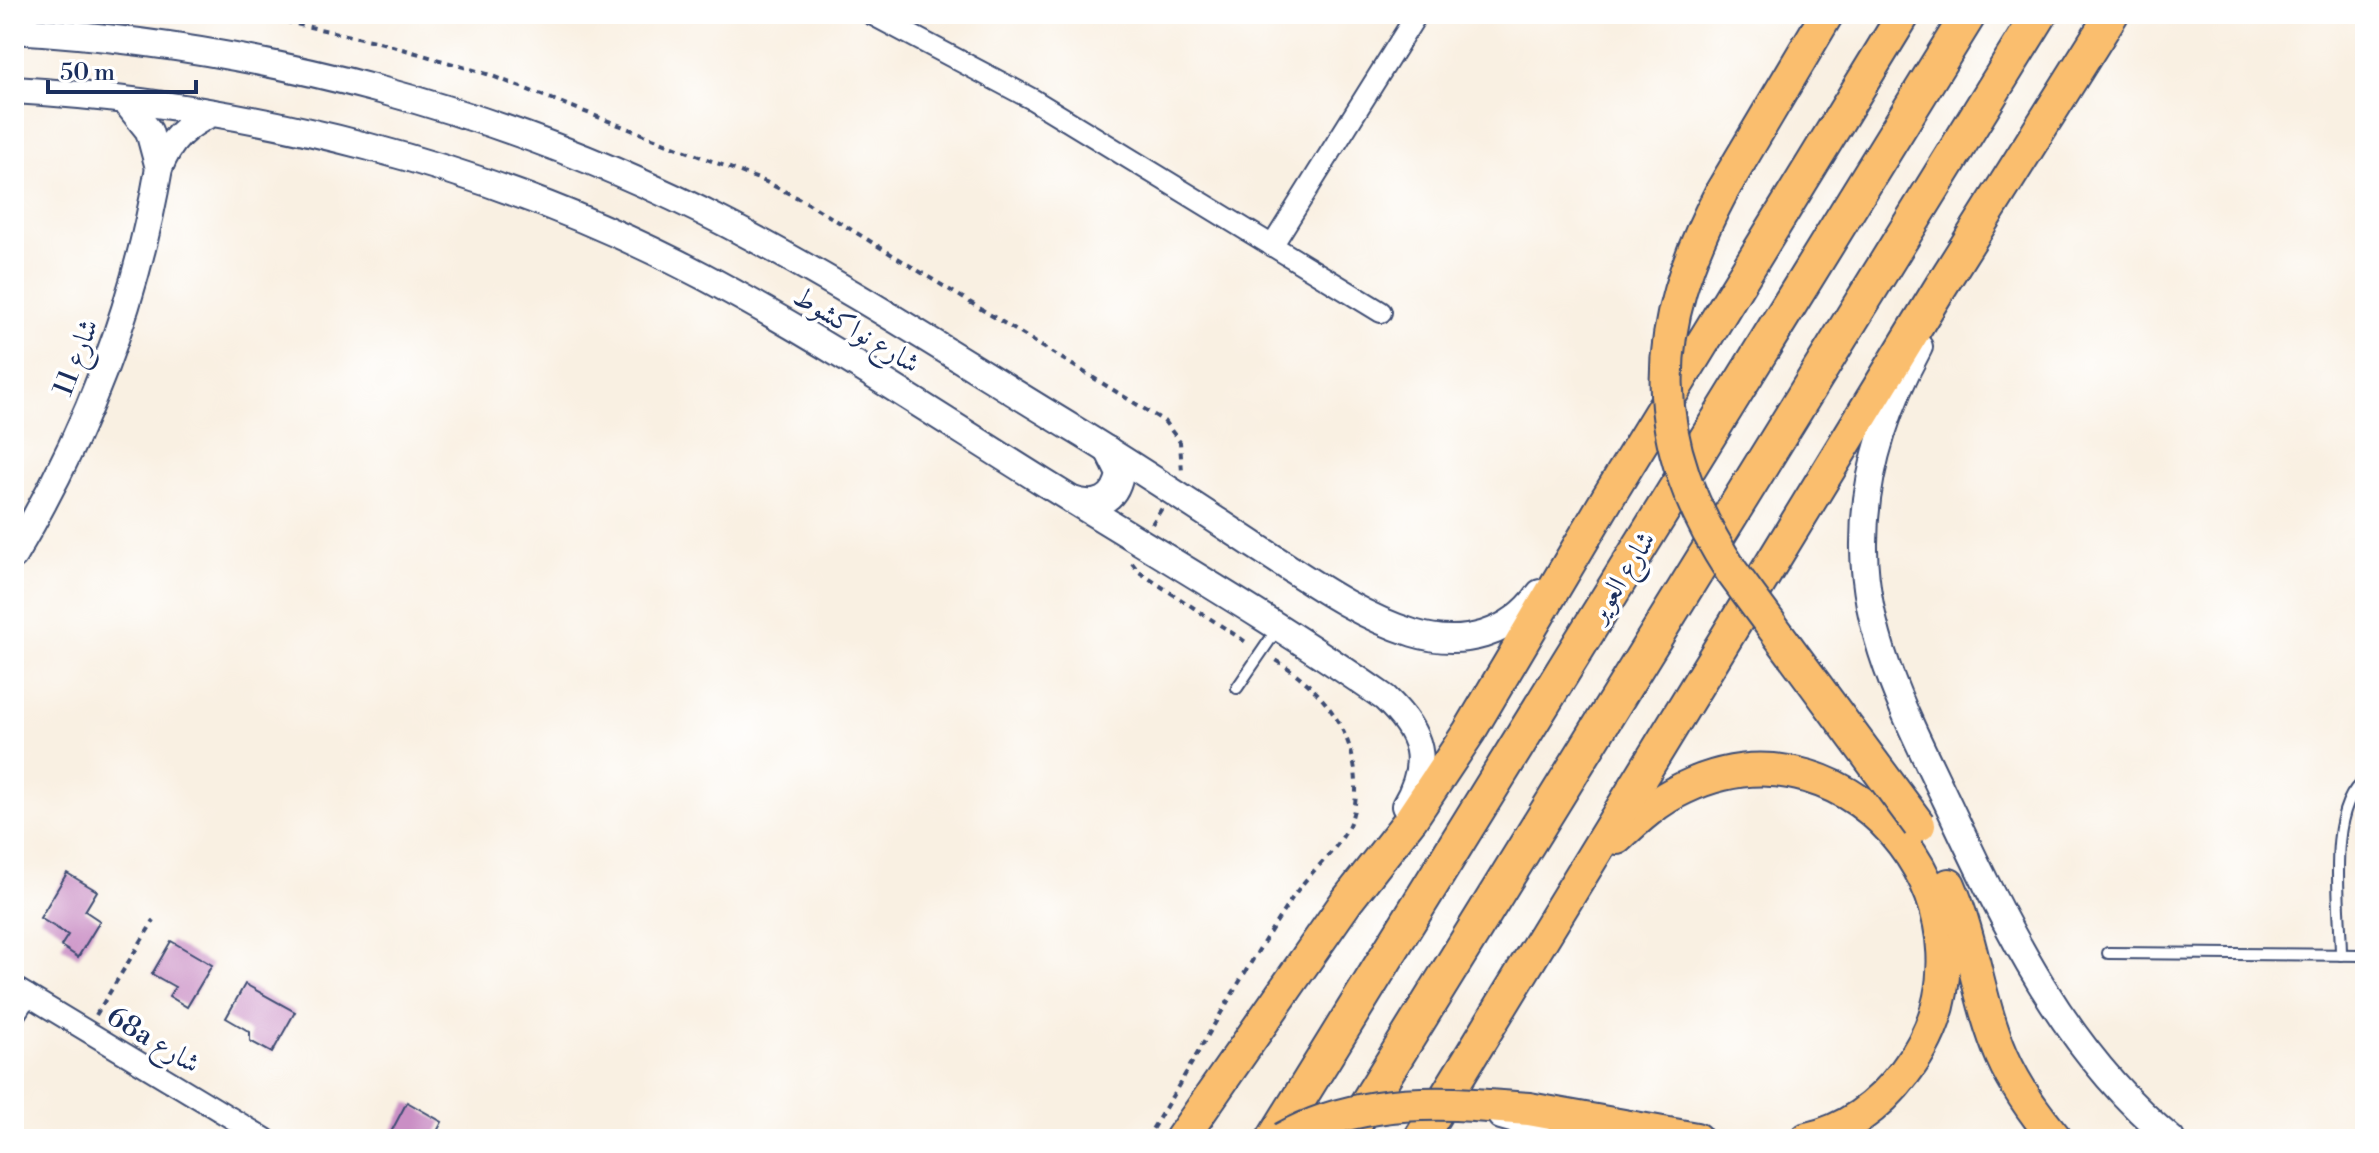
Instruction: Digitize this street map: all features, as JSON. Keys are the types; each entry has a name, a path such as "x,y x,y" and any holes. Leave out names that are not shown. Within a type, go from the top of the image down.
{"highway":[{"name":"شارع العوير","path":"1274,1139 1969,14"},
{"path":"1345,1139 2040,14"}],"main road":[{"path":"1827,14 1698,235 1670,317 1667,404 1687,489 1704,529 1732,572 1919,825 1960,910 2002,1056 2020,1090 2056,1139"},
{"path":"1181,1139 1346,902 1411,819 1469,732 1607,499 1904,14"},
{"path":"1420,1139 1941,286 2112,14"},
{"path":"1556,917 1617,839 1648,808 1686,787 1728,774 1757,772 1814,779 1854,797 1876,813 1901,838 1927,879 1942,925 1943,973 1934,1021 1917,1057 1885,1096 1844,1127 1807,1139"},
{"path":"1283,1139 1301,1129 1358,1111 1415,1102 1529,1109 1696,1139"}],"street":[{"path":"871,14 1032,99 1381,312"},
{"path":"1272,246 1417,14"},
{"name":"شارع نواكشوط","path":"14,30 134,42 258,61 379,90 542,143 615,171 728,225 837,286 1108,450 1334,597 1414,633 1447,640 1480,637 1511,624 1532,605 1607,499"},
{"name":"شارع نواكشوط","path":"14,90 212,113 338,139 462,175 583,220 700,275 813,338 1278,628 1385,698 1403,715 1414,735 1420,756 1420,778 1346,902"},
{"name":"شارع 11","path":"125,101 149,131 159,168"},
{"name":"شارع 11","path":"14,555 67,459 115,346 149,228 159,168 178,133 212,113"},
{"path":"1995,203 1911,362 1880,436 1869,486 1864,550 1874,627 1918,740 2011,935 2090,1056 2171,1139"},
{"path":"1072,500 1098,504 1117,487 1117,462 1108,450"},
{"path":"14,1015 20,991"},
{"name":"68a شارع","path":"20,991 266,1139"},
{"path":"1474,1105 1582,1139"}],"lane":[{"path":"1237,688 1278,628"},
{"path":"2341,955 2340,824 2349,796 2365,780"},
{"path":"2108,953 2365,955"}],"path":[{"path":"250,14 379,42 487,74 592,112 786,191 1164,421 1173,430 1183,455 1179,480 1140,542 1132,559 1135,569 1311,684 1340,724 1354,775 1352,819 1338,845 1295,893 1146,1139"},
{"path":"86,1031 154,920"}],"building":[{"path":"67,873 97,891 85,911 100,921 78,957 61,946 68,935 40,918"},
{"path":"171,941 212,965 187,1007 169,996 175,987 152,974"},
{"path":"245,984 295,1012 272,1053 250,1041 250,1032 226,1018"},
{"path":"407,1102 442,1122 433,1139 399,1139 390,1134"}]}
